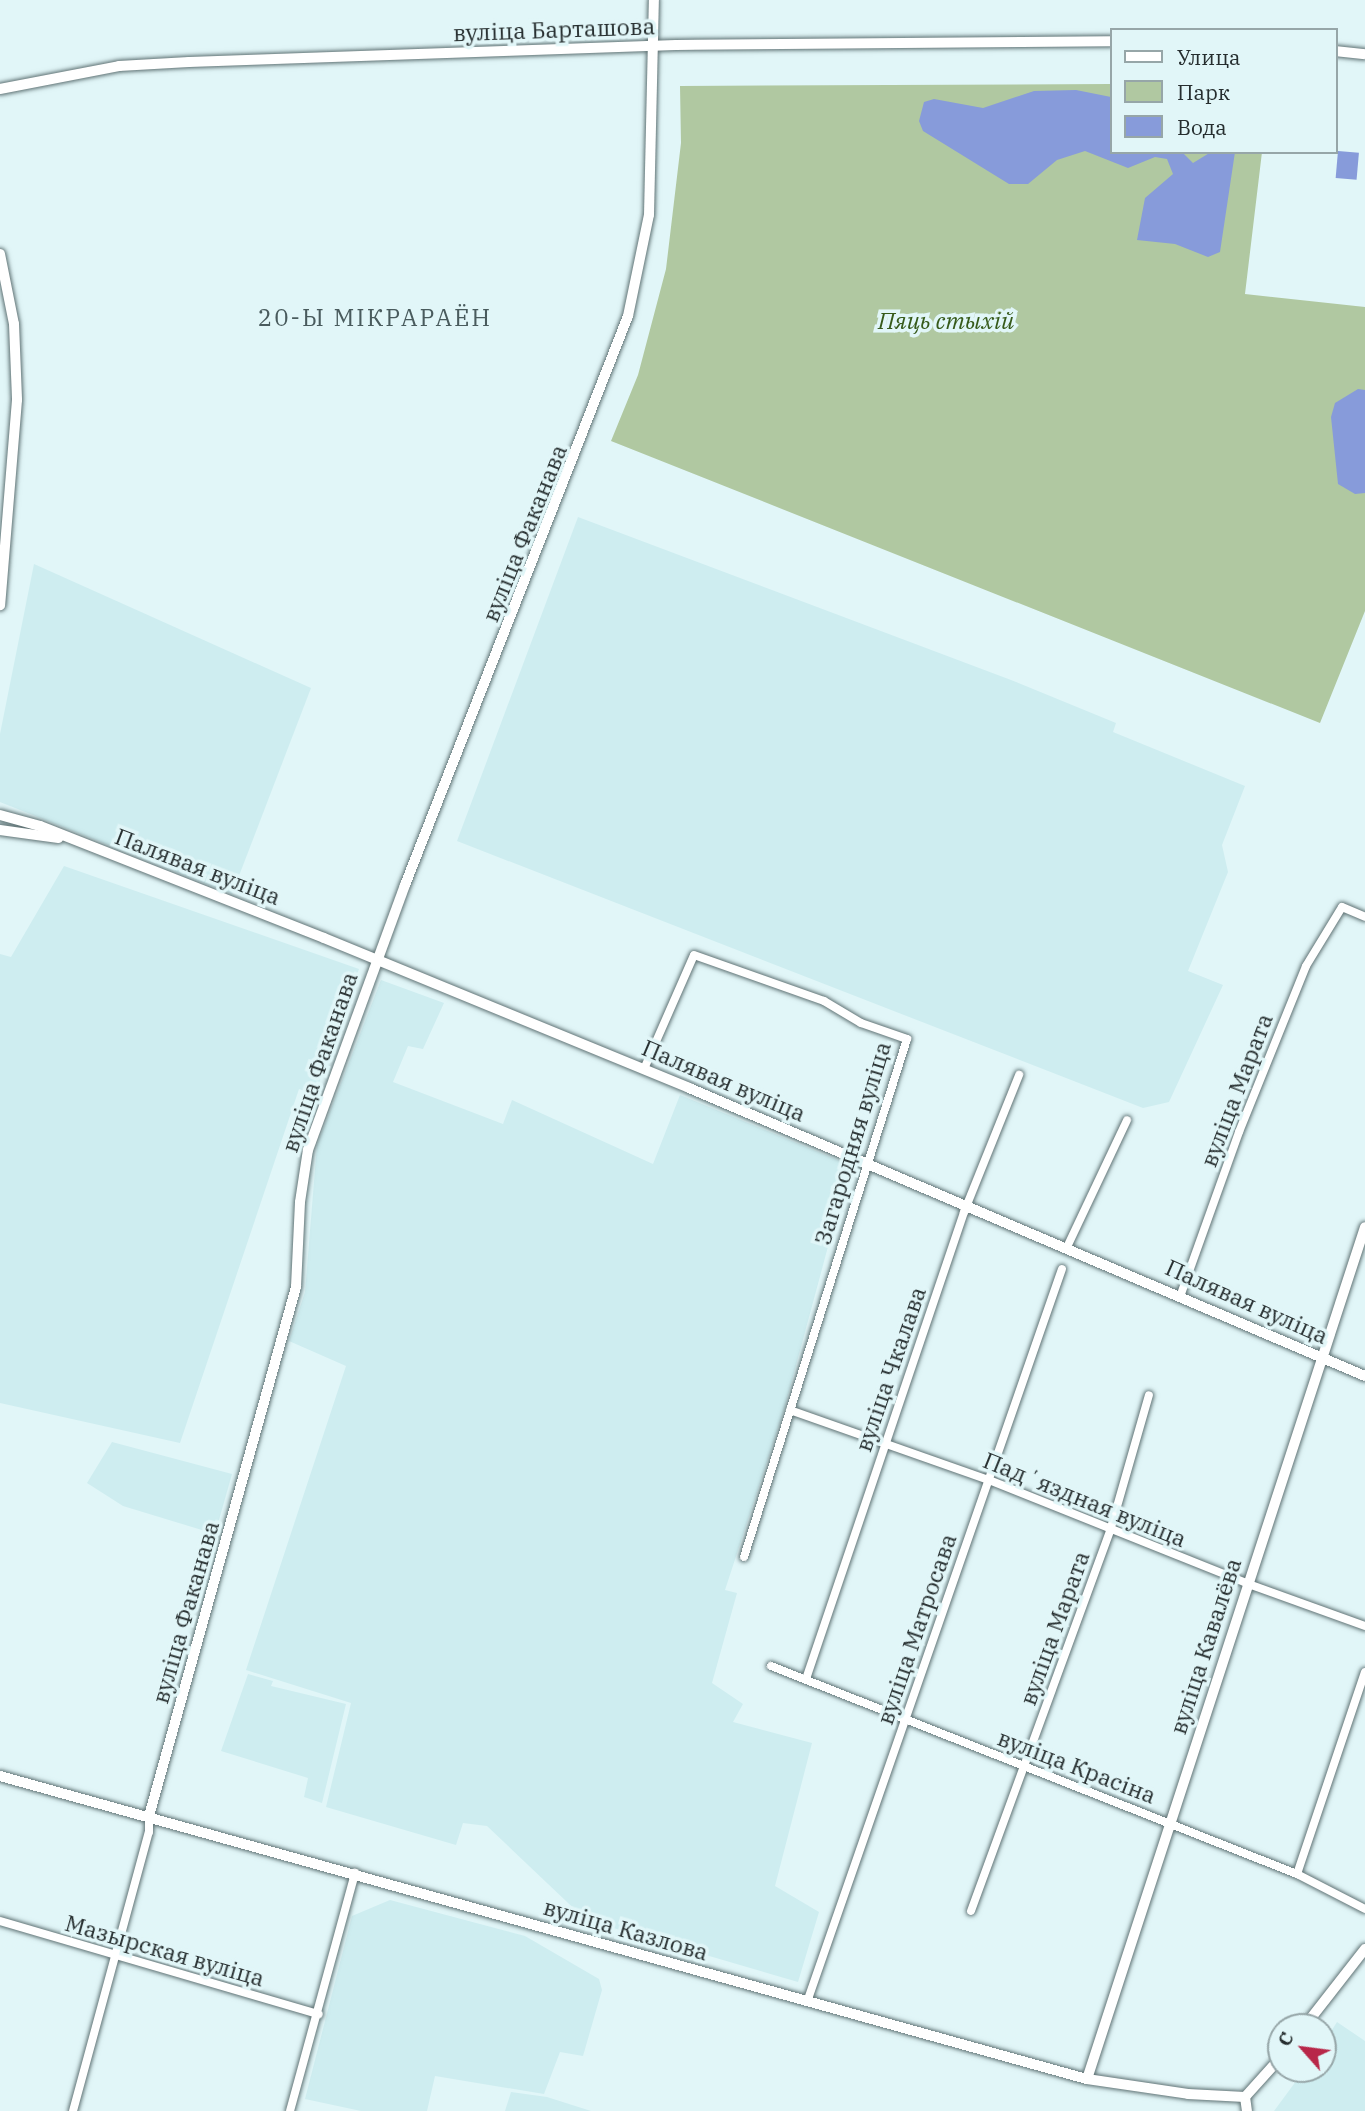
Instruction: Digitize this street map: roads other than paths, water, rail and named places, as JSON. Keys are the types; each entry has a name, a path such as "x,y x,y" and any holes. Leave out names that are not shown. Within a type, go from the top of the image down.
{"main road":[{"name":"вуліца Факанава","path":"149,1816 296,1286 300,1202 308,1150 377,960 617,353 649,215 654,0"},
{"name":"вуліца Барташова","path":"0,89 119,66 654,47 1110,41"},
{"path":"1337,51 1365,54"},
{"path":"0,254 14,324 17,400 0,605"},
{"name":"Палявая вуліца","path":"0,815 40,826 61,838 377,960 644,1069 1068,1245 1365,1376"},
{"name":"Палявая вуліца","path":"0,830 61,838"},
{"name":"вуліца Казлова","path":"0,1776 1087,2079 1188,2094 1245,2097"},
{"path":"1315,2013 1365,1949"},
{"path":"1245,2097 1267,2072"}],"street":[{"name":"вуліца Марата","path":"1181,1294 1301,979 1342,907 1365,917"},
{"name":"Загародняя вуліца","path":"644,1069 694,955 824,1001 861,1023 907,1039 866,1161 744,1557"},
{"name":"вуліца Чкалава","path":"806,1679 968,1203 1019,1075"},
{"path":"1068,1245 1127,1120"},
{"name":"вуліца Кавалёва","path":"1087,2079 1246,1583 1365,1227"},
{"name":"вуліца Матросава","path":"807,2002 1062,1269"},
{"name":"вуліца Марата","path":"971,1911 1110,1531 1149,1395"},
{"name":"Падʼяздная вуліца","path":"790,1410 989,1480 1110,1531 1365,1626"},
{"name":"вуліца Красіна","path":"771,1666 906,1717 1024,1768 1297,1874 1365,1909"},
{"path":"1297,1874 1365,1672"},
{"name":"вуліца Факанава","path":"73,2111 149,1832 149,1816"},
{"path":"290,2111 320,2014 355,1873"},
{"name":"Мазырская вуліца","path":"0,1922 320,2014"},
{"path":"1245,2097 1247,2111"}],"water":[{"path":"1076,90 1110,97 1110,154 1184,154 1193,163 1208,154 1235,154 1220,252 1208,257 1175,244 1137,240 1145,198 1173,174 1167,159 1155,157 1128,168 1085,151 1057,160 1028,184 1009,184 923,131 919,121 924,102 934,99 983,108 1034,91"},
{"path":"1338,151 1359,153 1357,180 1336,178"},
{"path":"1358,389 1365,390 1365,493 1355,494 1338,484 1331,417 1335,403"}],"district":[{"name":"20-Ы МІКРАРАЁН","path":"375,318"}],"park label":[{"name":"Пяць стыхій","path":"946,320"}]}
